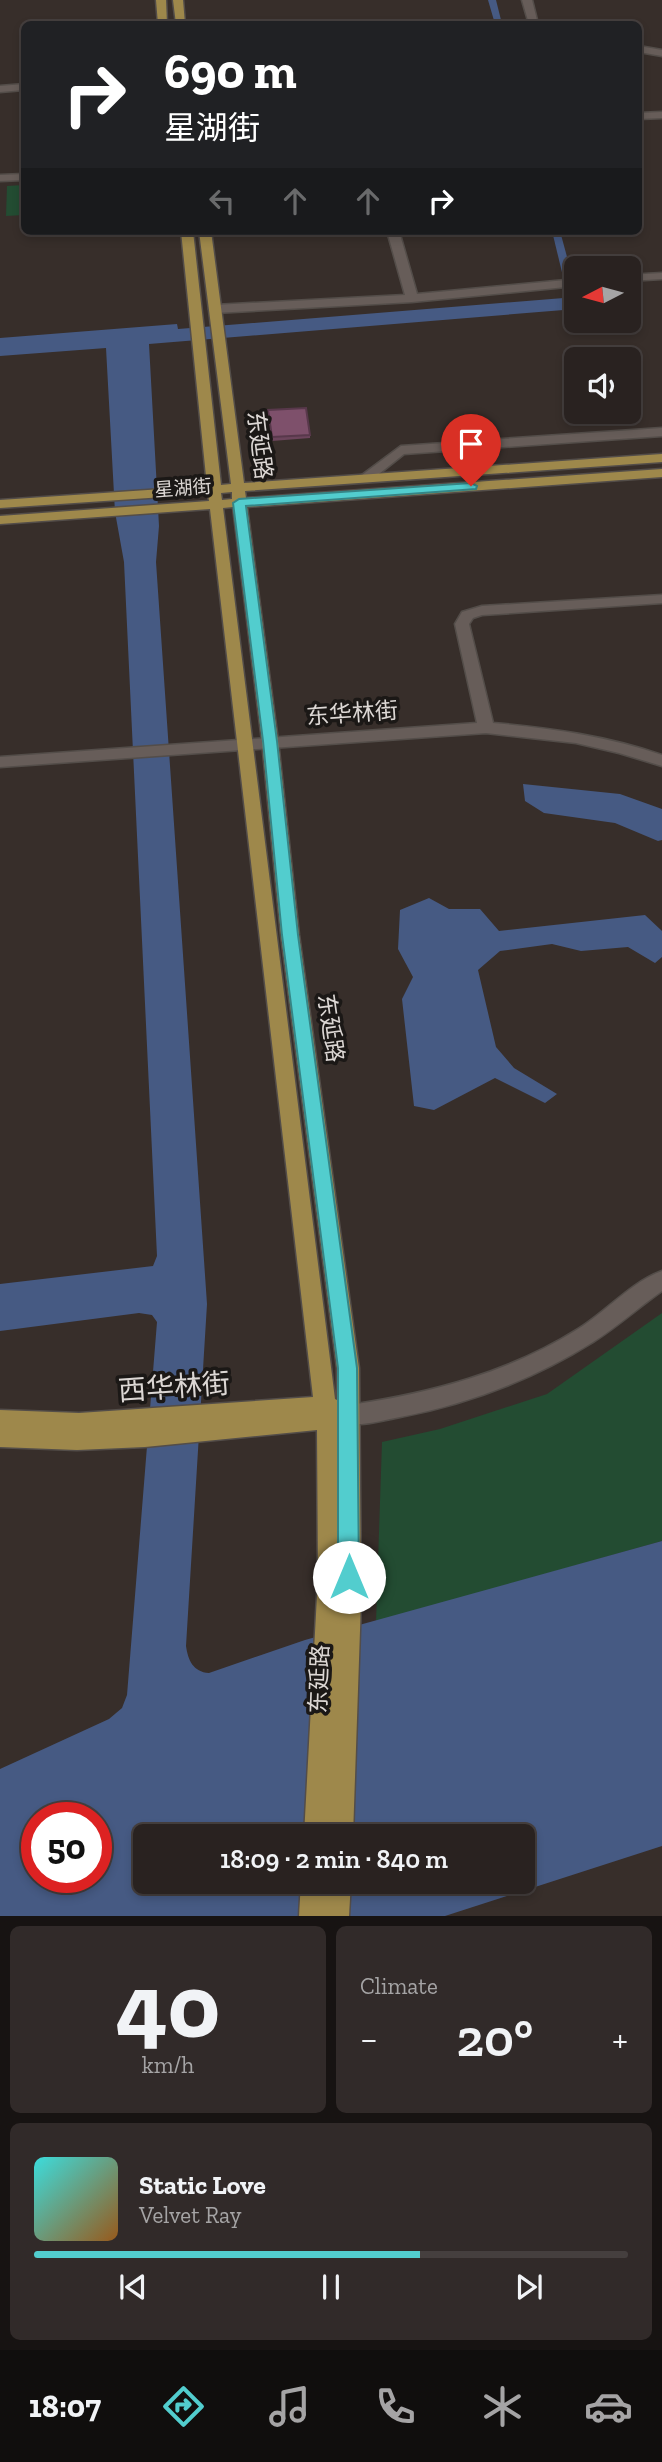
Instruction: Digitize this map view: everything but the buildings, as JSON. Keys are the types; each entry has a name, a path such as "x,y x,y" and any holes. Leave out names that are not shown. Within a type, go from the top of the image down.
{"main road":[{"path":"161,0 163,21"},
{"path":"178,0 181,21"},
{"name":"东延路","path":"187,235 215,496 326,1413 340,1604 340,1824"},
{"name":"东延路","path":"206,235 270,741 290,935 348,1368 350,1415 340,1604 318,1824"},
{"name":"星湖街","path":"238,494 365,478 662,458"},
{"name":"星湖街","path":"0,520 158,509 215,496 238,494 662,473"},
{"name":"星湖街","path":"0,504 158,493 215,496"},
{"name":"西华林街","path":"0,1437 77,1440 145,1428 326,1413 350,1415"},
{"name":"西华林街","path":"0,1420 145,1428"},
{"path":"312,1916 313,1894"},
{"path":"336,1916 337,1894"}],"street":[{"path":"527,0 533,21"},
{"path":"642,50 662,53"},
{"path":"0,89 21,87"},
{"path":"642,116 662,115"},
{"path":"0,168 21,166"},
{"path":"0,178 21,177"},
{"path":"394,235 412,298"},
{"path":"641,277 662,275"},
{"path":"215,309 412,298 564,283"},
{"path":"365,478 401,450 662,432"},
{"path":"486,728 462,624 467,615 482,611 662,599"},
{"name":"东华林街","path":"0,762 270,741 486,728 562,736 606,744 662,761"},
{"name":"西华林街","path":"350,1415 432,1401 477,1389 513,1375 589,1333 633,1298 662,1280"}],"green space":[{"path":"21,185 21,215 6,216 7,186"},
{"path":"662,1313 662,1541 376,1622 382,1442 440,1429 547,1394"}],"water":[{"path":"564,298 564,310 149,344 159,526 156,562 207,1304 186,1646 190,1660 195,1668 209,1673 305,1640 662,1541 662,1846 535,1887 535,1824 133,1824 133,1894 513,1894 445,1916 0,1916 0,1769 109,1719 122,1708 127,1695 157,1322 152,1315 139,1313 0,1331 0,1284 153,1266 157,1256 124,562 115,512 106,348 0,356 0,338 177,324 178,329"},
{"path":"523,784 620,794 662,809 662,840 658,841 615,823 544,813 525,801"},
{"path":"429,898 449,909 480,909 499,931 645,915 662,931 662,957 655,963 628,947 581,951 552,944 500,951 478,970 496,1047 514,1068 557,1094 545,1103 495,1078 434,1110 414,1106 402,999 413,977 398,949 400,910"}],"waterway":[{"path":"492,0 498,21"},
{"path":"557,235 564,262"}],"route":[{"path":"349,1577 348,1368 290,935 270,741 239,503 471,486"}]}
